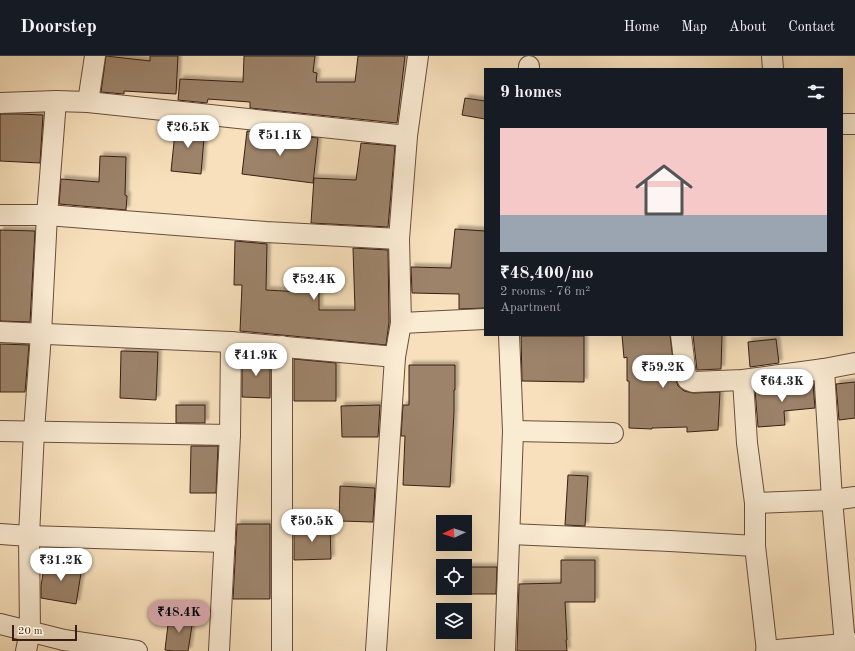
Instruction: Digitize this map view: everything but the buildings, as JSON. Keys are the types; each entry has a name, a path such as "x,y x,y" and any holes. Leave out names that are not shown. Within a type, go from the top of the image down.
{"street":[{"path":"88,102 95,56"},
{"path":"772,56 773,68"},
{"path":"376,651 395,356 401,323 399,239 407,136 418,60"},
{"path":"26,651 30,631 29,536 34,431 47,215 56,101"},
{"path":"0,103 56,101 88,102 407,136"},
{"path":"843,124 855,124"},
{"path":"0,215 47,215 266,232 399,239"},
{"path":"401,323 484,319"},
{"path":"0,332 231,342 395,356"},
{"path":"505,651 513,431 509,336"},
{"path":"681,336 686,376 688,380 693,382 743,380 824,369 855,363"},
{"path":"219,651 230,435 231,342"},
{"path":"282,346 282,651"},
{"path":"743,380 747,442 755,503 755,546 767,651 850,643 832,500 824,369"},
{"path":"0,430 230,435"},
{"path":"513,431 613,433"},
{"path":"755,503 832,500 855,497"},
{"path":"0,534 225,542"},
{"path":"510,534 755,546"},
{"path":"0,624 64,640 137,651"}]}
